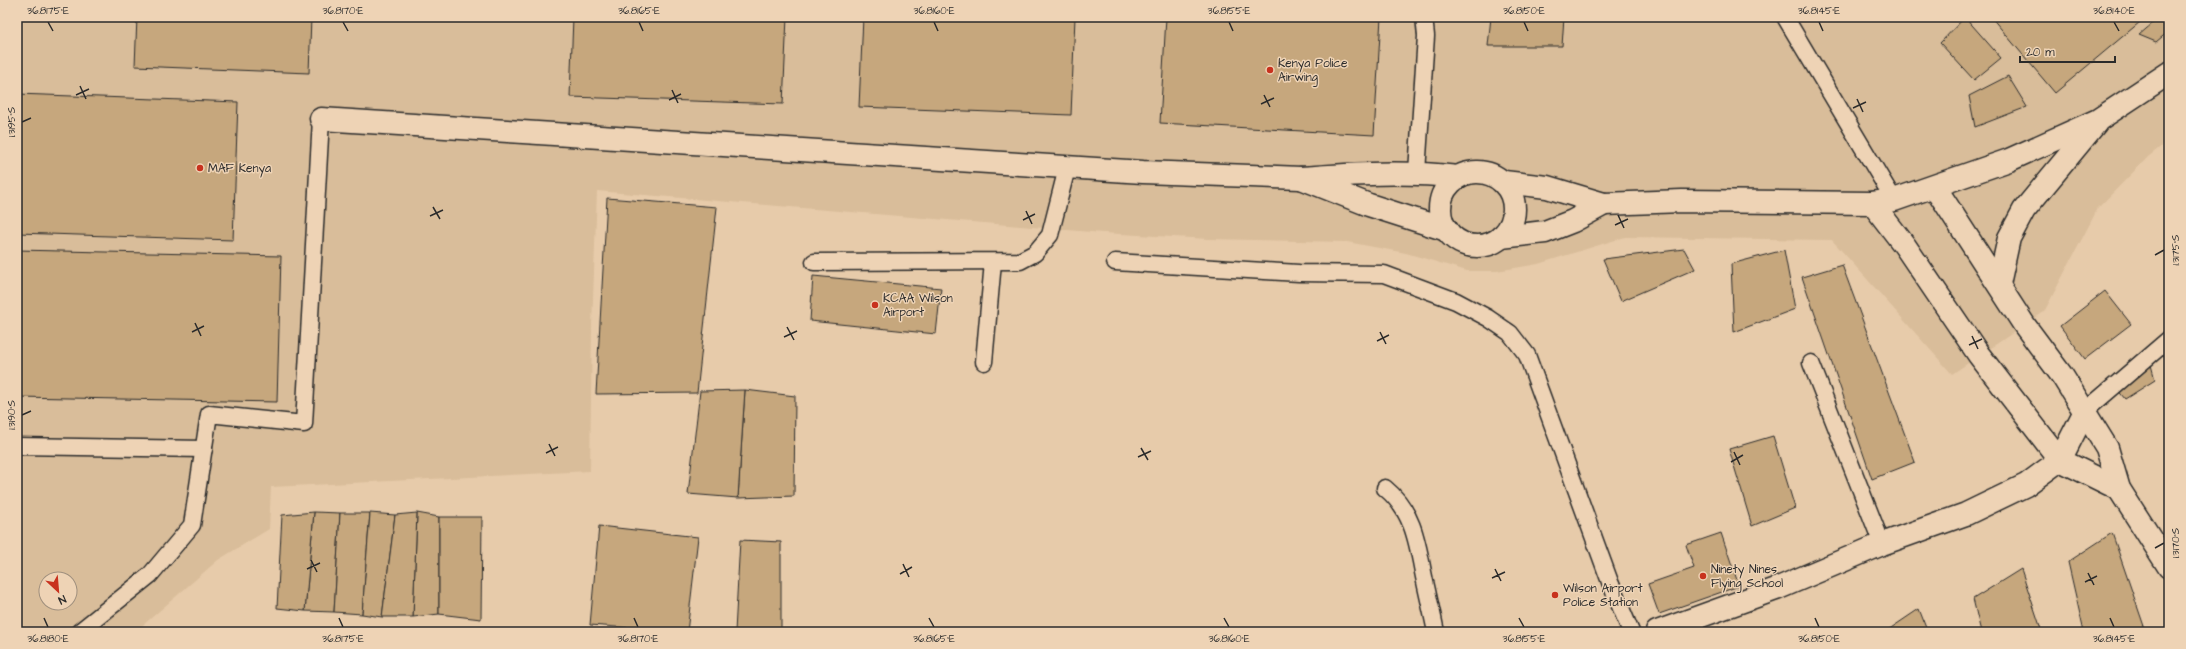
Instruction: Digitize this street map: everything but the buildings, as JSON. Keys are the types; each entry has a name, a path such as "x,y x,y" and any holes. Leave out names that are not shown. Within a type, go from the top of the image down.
{"street":[{"path":"1504,182 1547,187 1604,204 1682,201 1872,203 1894,200 2009,160 2098,120 2169,73"},
{"path":"321,119 1185,175 1301,178 1369,173 1417,172 1458,177"},
{"path":"1999,284 2009,238 2024,210 2098,120"},
{"path":"1470,172 1482,172 1494,175 1504,182 1511,192 1514,204 1514,216 1509,227 1501,237 1491,243 1478,246 1466,244 1455,239 1447,230 1442,219 1440,207 1442,195 1449,185 1458,177 1470,172"},
{"path":"1301,178 1369,205 1447,230"},
{"path":"1935,187 1999,284 2024,326 2063,377 2085,412 2107,448 2119,489 2169,567"},
{"path":"1872,203 1905,246 1979,356 2060,460 2119,489"},
{"path":"1501,237 1545,232 1573,221 1604,204"},
{"path":"1657,632 1776,589 1882,544 1966,514 2026,485 2060,460 2085,412"}],"lane":[{"path":"1785,17 1894,200"},
{"path":"1417,172 1427,21"},
{"path":"79,632 150,575 192,525 209,414 304,424 321,119"},
{"path":"814,262 1020,261 1035,253 1050,235 1067,168"},
{"path":"984,362 993,262"},
{"path":"1115,262 1299,273 1384,274 1456,301 1494,322 1510,333 1527,356 1610,582 1631,632"},
{"path":"2085,412 2169,339"},
{"path":"1811,362 1882,544"},
{"path":"17,446 204,449"},
{"path":"1385,488 1396,497 1413,527 1419,543 1436,632"}],"shaded area":[{"path":"17,17 2169,17 2169,140 2148,157 2098,208 2044,312 1952,374 1832,240 1625,237 1538,264 1497,271 1467,271 1406,253 1347,242 1209,239 1103,233 597,191 592,326 590,471 271,487 269,529 218,560 135,632 17,632"}],"place":[{"name":"Kenya Police Airwing","path":"1270,70"},
{"name":"MAF Kenya","path":"200,168"},
{"name":"KCAA Wilson Airport","path":"875,305"},
{"name":"Ninety Nines Flying School","path":"1703,576"},
{"name":"Wilson Airport Police Station","path":"1555,595"}]}
